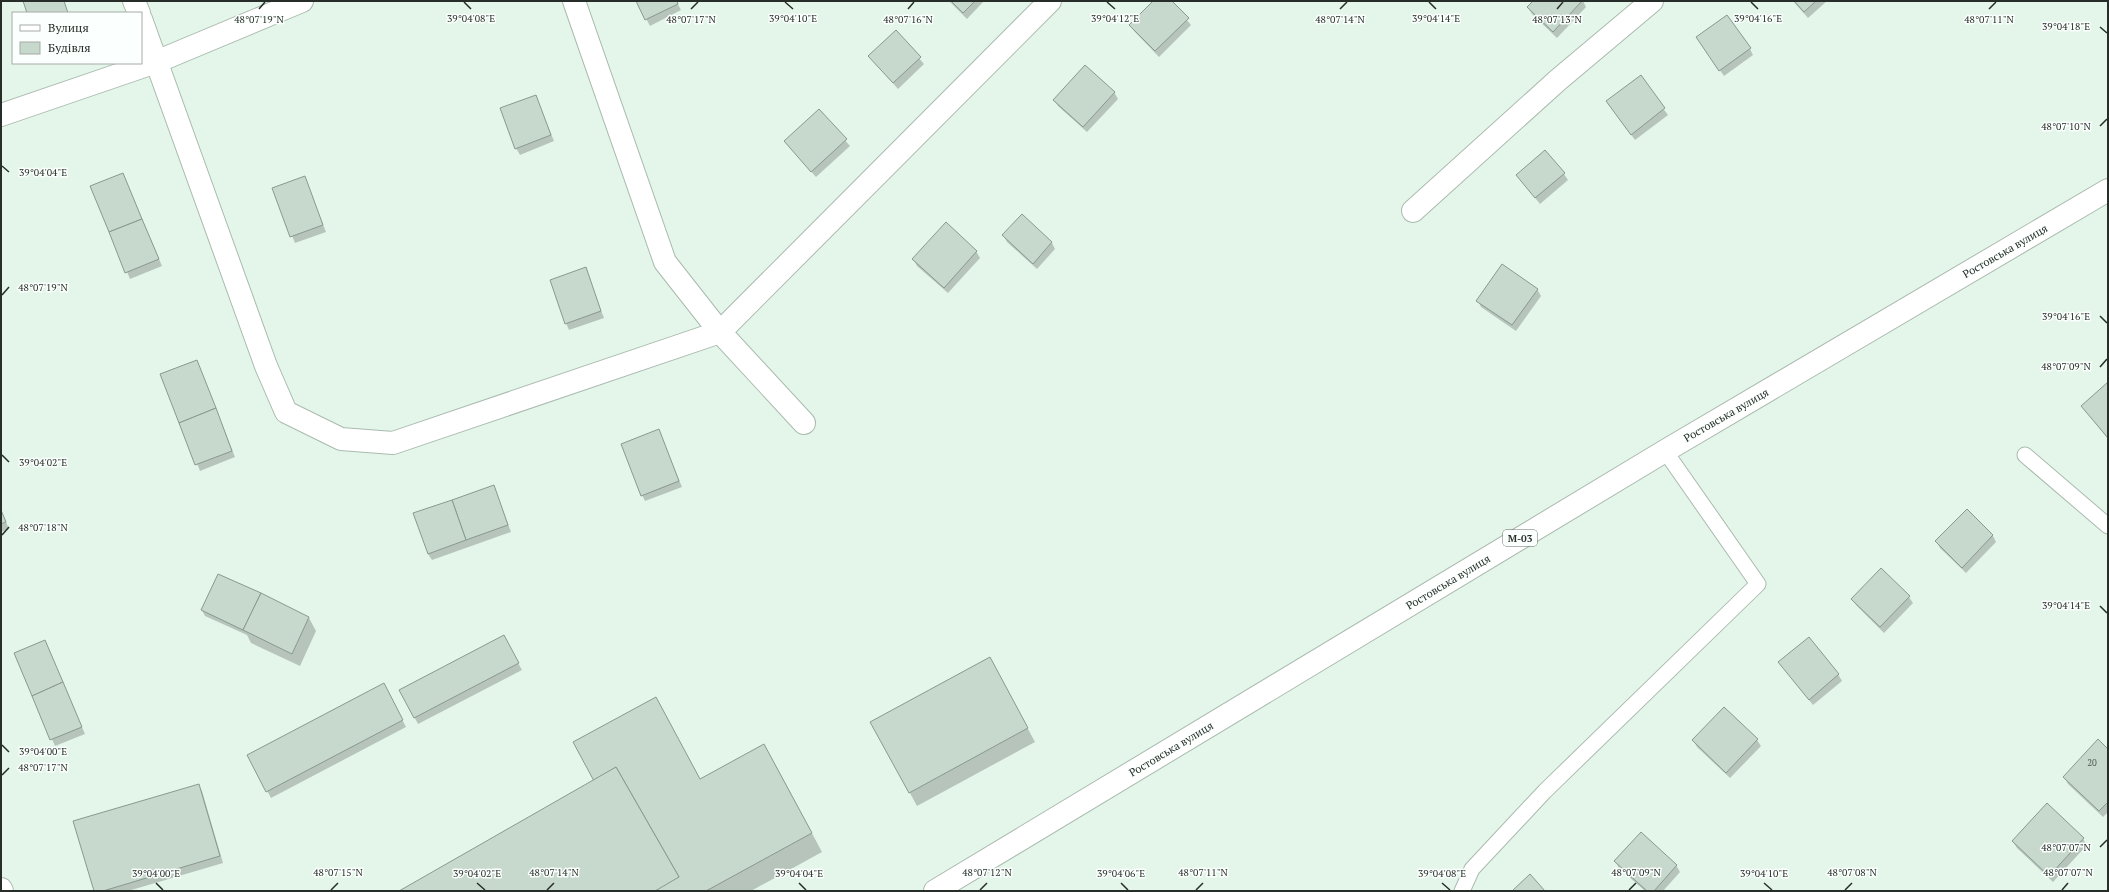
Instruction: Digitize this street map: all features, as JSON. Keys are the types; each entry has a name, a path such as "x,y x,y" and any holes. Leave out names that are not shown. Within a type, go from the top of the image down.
{"main road":[{"path":"134,1 139,12"},
{"path":"1,115 156,62 302,1"},
{"path":"574,1 665,262 720,332 804,423"},
{"path":"142,22 266,366 286,412 341,439 393,443 720,332 1050,1"},
{"path":"1413,210 1558,80 1652,1"},
{"name":"Ростовська вулиця","path":"935,891 1666,450 2108,190"}],"lane":[{"path":"1462,891 1472,869 1545,791 1758,584 1666,450"},
{"path":"2025,455 2108,526"}],"building":[{"path":"23,1 64,1 68,12 27,12"},
{"path":"636,1 677,1 678,4 645,20"},
{"path":"951,1 975,1 963,13"},
{"path":"1153,1 1172,1 1189,18 1155,51 1129,25"},
{"path":"1533,1 1582,1 1553,32 1527,7"},
{"path":"1794,1 1816,1 1804,12"},
{"path":"1727,15 1751,48 1719,71 1696,37"},
{"path":"896,30 921,57 893,83 868,56"},
{"path":"1085,65 1115,92 1083,127 1053,100"},
{"path":"1641,75 1665,108 1631,135 1606,101"},
{"path":"536,95 551,135 515,149 500,108"},
{"path":"819,109 847,139 811,172 784,141"},
{"path":"1545,150 1565,173 1535,198 1516,175"},
{"path":"123,173 142,219 109,232 90,186"},
{"path":"305,176 323,225 290,237 272,188"},
{"path":"1022,214 1052,242 1033,264 1002,235"},
{"path":"142,219 159,259 125,273 109,232"},
{"path":"946,222 977,251 944,288 912,259"},
{"path":"1502,264 1538,289 1512,325 1476,301"},
{"path":"586,267 601,311 565,324 550,280"},
{"path":"197,360 216,408 179,423 160,374"},
{"path":"2108,382 2108,438 2081,406"},
{"path":"216,408 232,451 195,465 179,423"},
{"path":"659,429 679,481 641,496 621,444"},
{"path":"494,485 508,525 466,540 452,500"},
{"path":"452,500 466,540 428,554 413,513"},
{"path":"1967,509 1993,535 1962,568 1935,541"},
{"path":"1,510 6,522 1,524"},
{"path":"1881,568 1910,596 1880,627 1851,599"},
{"path":"218,574 261,593 243,630 201,610"},
{"path":"261,593 309,617 292,654 243,630"},
{"path":"504,635 519,663 414,718 399,690"},
{"path":"1809,637 1839,674 1809,700 1778,662"},
{"path":"45,640 63,682 32,696 14,653"},
{"path":"990,657 1028,728 909,793 870,722"},
{"path":"63,682 82,727 50,740 32,696"},
{"path":"384,683 403,720 266,792 247,755"},
{"path":"656,697 700,779 764,744 812,833 706,891 649,891 679,877 616,767 594,781 573,742"},
{"path":"1724,707 1758,739 1726,773 1692,740"},
{"path":"2098,739 2108,749 2108,802 2099,811 2063,777"},
{"path":"616,767 679,877 655,891 399,891"},
{"path":"199,784 220,856 103,891 94,891 73,821"},
{"path":"2047,803 2084,838 2049,876 2012,841"},
{"path":"1641,832 1677,865 1654,891 1647,891 1614,861"},
{"path":"1530,874 1545,891 1512,891"}]}
